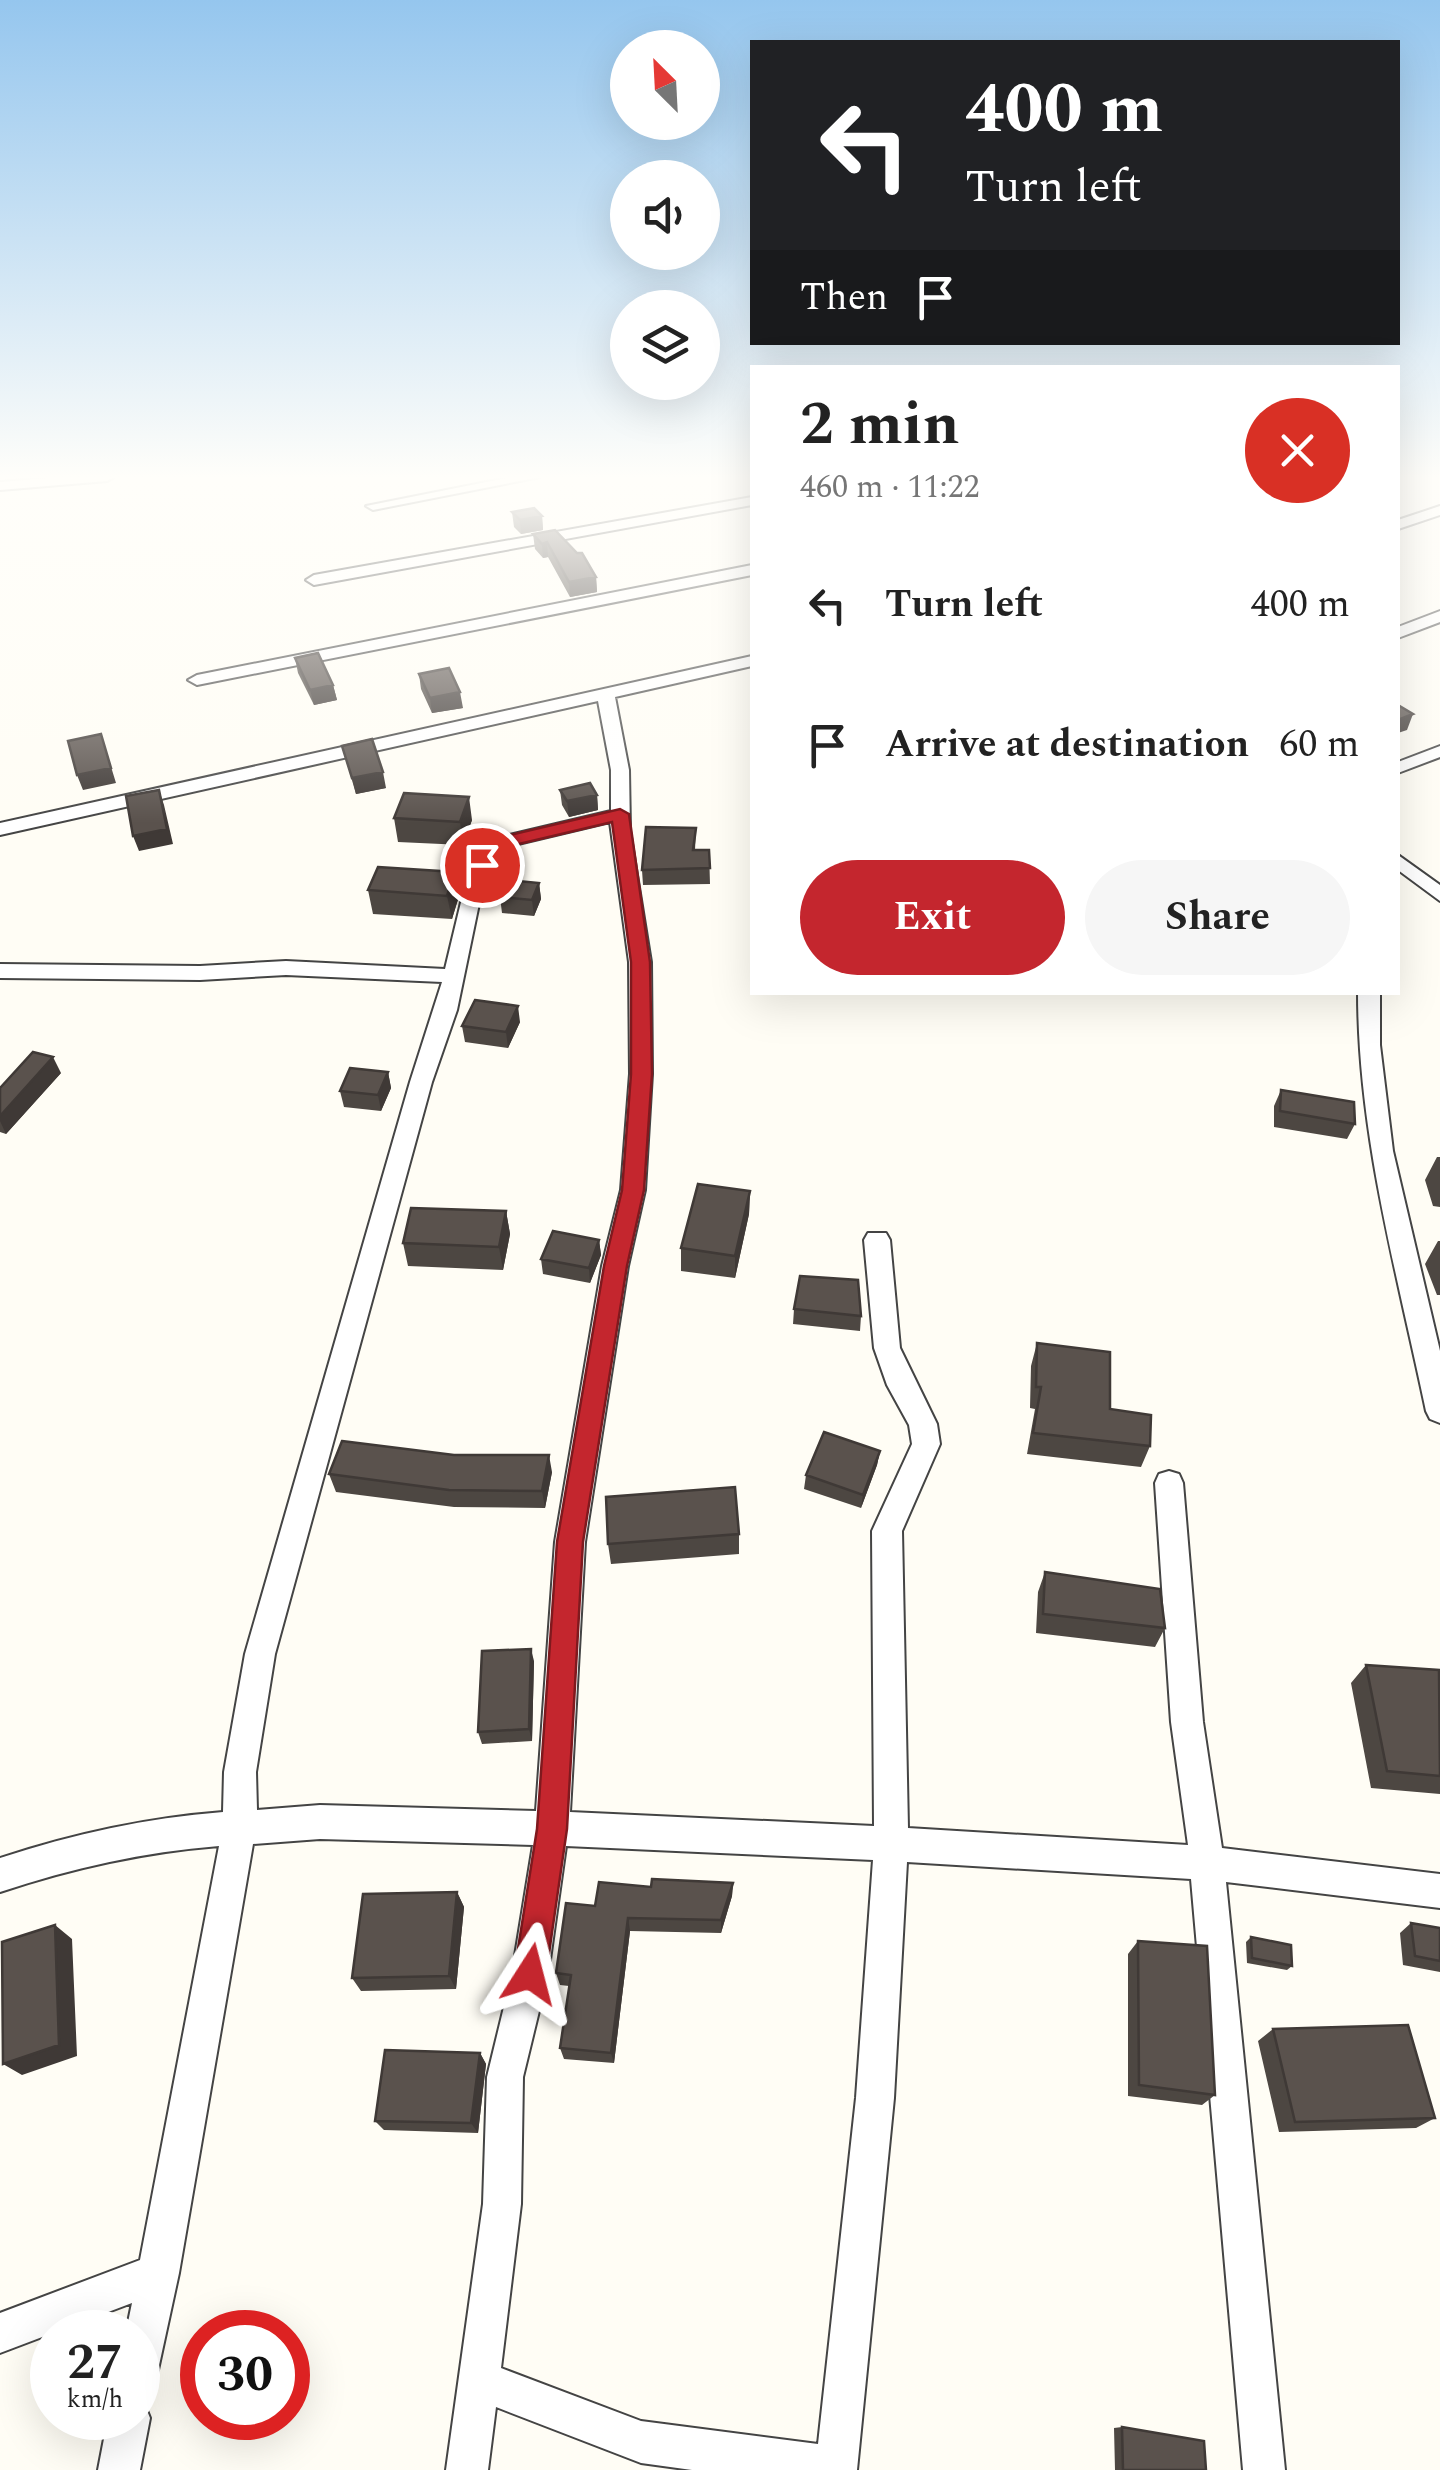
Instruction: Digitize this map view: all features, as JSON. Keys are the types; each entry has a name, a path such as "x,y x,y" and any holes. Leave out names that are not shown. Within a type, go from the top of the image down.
{"street":[{"path":"197,680 640,592"},
{"path":"1400,632 1440,616"},
{"path":"0,829 750,662"},
{"path":"468,2470 502,2204 505,2077 530,1974 552,1829 570,1542 616,1266 633,1190 642,1074 640,962 620,814 620,770 606,696"},
{"path":"1400,767 1440,751"},
{"path":"152,2310 240,1825 240,1772 260,1654 454,976 460,940 489,849 517,837 620,814"},
{"path":"1400,863 1440,895"},
{"path":"0,971 200,973 286,968 454,976"},
{"path":"1370,995 1376,1107 1391,1198 1440,1411"},
{"path":"482,2381 641,2442 836,2469 875,2098 891,1844 887,1531 926,1444 923,1424 900,1385 887,1348 877,1240"},
{"path":"1169,1483 1187,1722 1207,1863 1264,2470"},
{"path":"0,1875 51,1858 158,1834 320,1822 891,1844 1207,1863 1440,1891"},
{"path":"0,2333 159,2274"},
{"path":"118,2470 124,2440"}],"building":[{"path":"318,653 333,685 310,690 295,658"},
{"path":"449,668 460,692 430,698 419,674"},
{"path":"1400,706 1413,714 1400,719"},
{"path":"101,734 111,768 77,775 68,741"},
{"path":"372,739 383,772 352,778 342,746"},
{"path":"590,783 597,795 567,801 560,790"},
{"path":"159,790 167,829 133,836 126,796"},
{"path":"404,793 469,797 460,822 394,818"},
{"path":"646,827 696,828 693,850 709,850 710,868 642,870"},
{"path":"378,867 455,872 447,896 368,890"},
{"path":"507,880 539,883 532,900 500,897"},
{"path":"475,1000 518,1006 506,1032 462,1026"},
{"path":"33,1052 53,1057 0,1116 0,1088"},
{"path":"350,1068 388,1072 378,1095 340,1091"},
{"path":"1281,1090 1354,1102 1355,1124 1280,1111"},
{"path":"698,1184 750,1191 735,1256 681,1248"},
{"path":"411,1208 506,1211 499,1247 403,1243"},
{"path":"553,1231 599,1240 589,1268 541,1259"},
{"path":"800,1276 858,1280 861,1316 794,1309"},
{"path":"1037,1343 1110,1352 1110,1409 1151,1415 1150,1446 1033,1433 1041,1387 1036,1387"},
{"path":"824,1432 880,1451 863,1495 806,1475"},
{"path":"342,1441 454,1455 549,1455 542,1491 449,1490 329,1474"},
{"path":"735,1487 739,1534 608,1544 606,1497"},
{"path":"1045,1572 1160,1589 1165,1628 1043,1614"},
{"path":"531,1649 529,1729 478,1732 482,1651"},
{"path":"1366,1665 1439,1670 1440,1776 1387,1771"},
{"path":"652,1879 733,1883 721,1920 628,1918 611,2053 560,2048 571,1975 556,1973 566,1903 595,1906 599,1882 651,1887"},
{"path":"457,1892 449,1976 352,1978 363,1894"},
{"path":"1411,1923 1440,1928 1440,1961 1415,1956"},
{"path":"55,1925 59,2045 3,2064 2,1942"},
{"path":"1251,1937 1291,1945 1292,1966 1252,1958"},
{"path":"1138,1941 1207,1946 1215,2095 1139,2085"},
{"path":"1408,2025 1435,2118 1295,2122 1273,2029"},
{"path":"385,2050 480,2053 471,2123 375,2121"},
{"path":"1122,2427 1204,2441 1206,2470 1123,2470"}],"route":[{"path":"482,865 495,844 620,814 640,962 642,1074 633,1190 616,1266 570,1542 552,1829 530,1974"}]}
